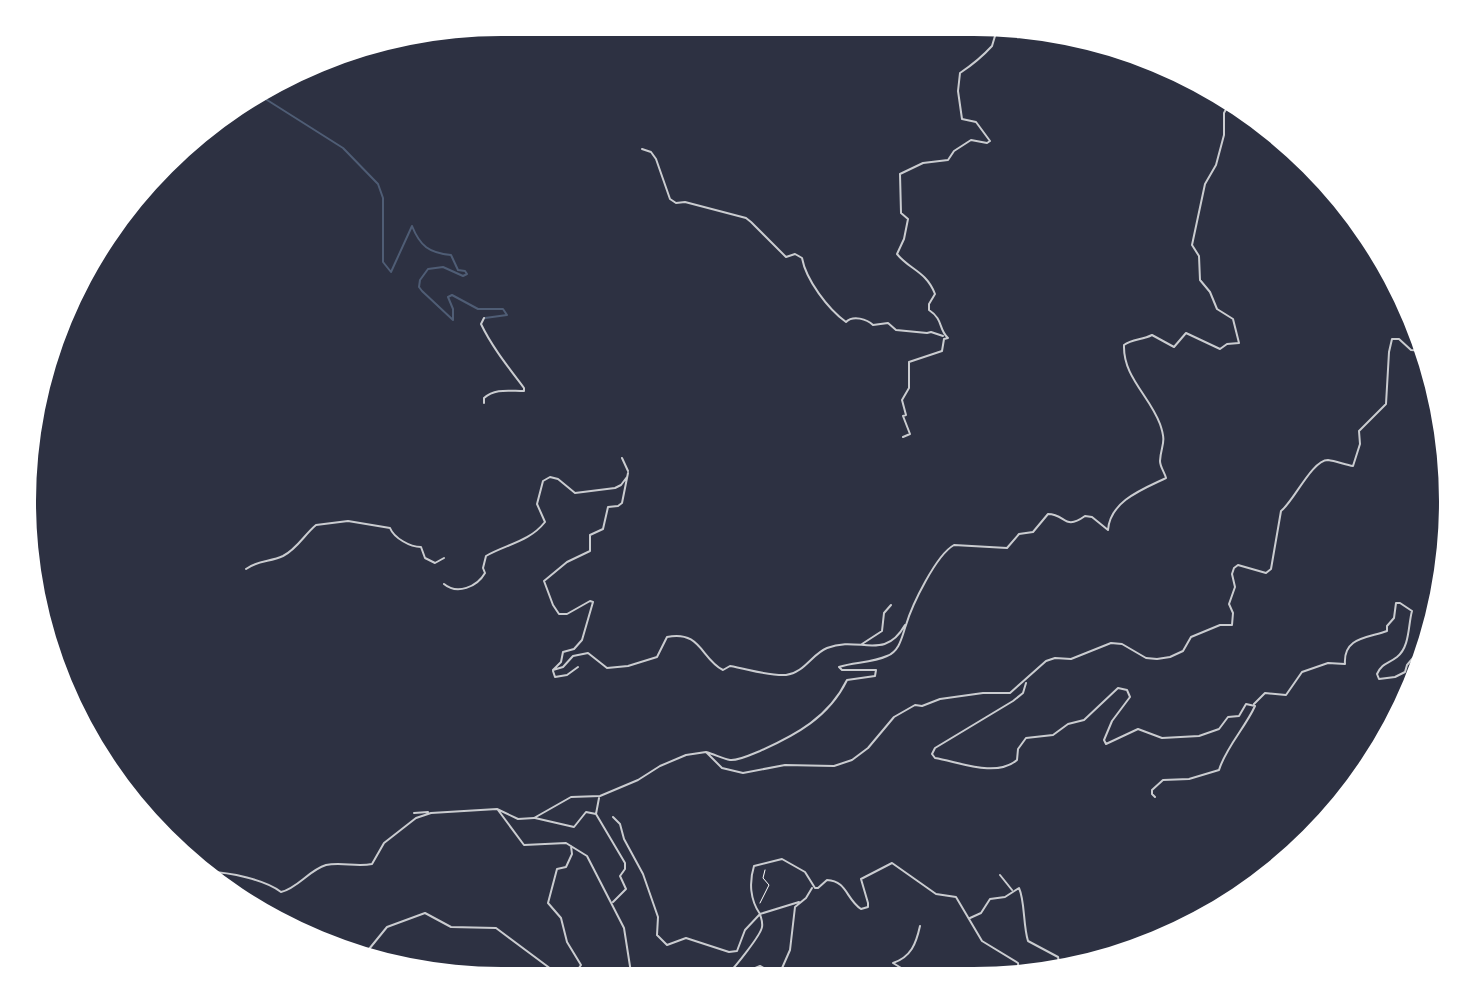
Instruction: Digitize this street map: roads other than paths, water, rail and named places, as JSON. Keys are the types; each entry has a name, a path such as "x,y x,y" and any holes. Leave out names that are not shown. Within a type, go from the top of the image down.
{"street":[{"path":"903,437 910,434 903,416 906,415 902,400 909,388 909,362 942,351 944,339 948,338 942,321 929,310 935,294 932,286 918,269 897,254 908,219 901,213 900,174 923,163 948,160 954,151 971,140 990,141 976,122 962,119 958,80 960,73 976,63 979,55 992,46 995,37"},
{"path":"534,818 571,797 600,796 686,755 706,752 733,761 798,733 825,712 847,680 875,676 877,671 842,670 839,667 887,656 900,644 924,583 941,555 954,545 1007,548 1019,534 1033,532 1048,514 1075,523 1085,516 1092,517 1108,530 1109,518 1123,499 1166,478 1160,460 1164,447 1163,435 1150,404 1130,376 1124,359 1124,345 1152,335 1174,347 1186,333 1220,349 1227,344 1239,343 1233,319 1217,309 1210,292 1200,280 1199,256 1192,245 1205,184 1216,165 1224,135 1226,110"},
{"path":"642,149 651,152 656,159 670,199 746,218 786,257 795,254 802,258 807,273 838,317 846,322 853,318 867,320 873,325 885,322 896,330 945,336"},
{"path":"484,318 481,324 484,330 524,391 498,390 489,393 484,403"},
{"path":"706,752 722,768 743,773 785,765 834,766 852,760 868,748 894,717 915,705 983,693 1010,693 1026,682 1046,661 1071,659 1111,643 1122,644 1146,658 1157,659 1183,651 1191,637 1220,625 1232,625 1233,613 1229,604 1235,587 1234,568 1238,565 1266,573 1271,569 1281,511 1289,505 1318,464 1326,460 1353,466 1360,444 1359,431 1386,404 1392,339 1399,339 1413,350"},
{"path":"553,670 561,662 563,652 574,649 582,640 593,602 567,614 559,614 544,581 567,562 590,551 590,535 603,529 608,507 622,503 628,473 622,458"},
{"path":"444,584 458,591 481,580 485,573 486,556 523,542 542,527 545,522 537,504 543,481 550,477 558,479 575,493 615,488 621,485 628,473"},
{"path":"246,569 255,563 286,554 303,542 316,525 348,521 390,528 393,534 411,547 421,547 425,558 435,563 444,558"},
{"path":"1155,797 1152,790 1163,780 1189,779 1219,770 1221,760 1247,724 1254,704 1265,693 1286,695 1302,672 1328,663 1345,664 1345,653 1354,641 1387,631 1394,618 1393,606 1396,603 1412,611 1410,629 1401,653 1380,668 1377,674 1379,679 1405,672 1411,661"},
{"path":"861,645 882,631 884,613 891,605"},
{"path":"553,670 563,667 573,656 588,653 607,668 628,666 657,657 667,637 677,635 698,643 715,666 723,670 730,666 790,675 829,647 880,646 893,642 906,624"},
{"path":"553,670 555,677 562,677 578,667"},
{"path":"1026,682 1023,693 995,714 935,748 932,754 935,758 975,767 1009,766 1017,760 1018,749 1026,738 1053,735 1068,724 1084,720 1118,688 1127,690 1130,697 1112,721 1104,740 1106,744 1138,729 1162,738 1199,736 1219,729 1228,717 1239,716 1246,704 1254,704"},
{"path":"600,796 596,814 625,863 620,876 626,889 612,903"},
{"path":"414,813 497,809 518,819 555,821 574,827 586,812 596,814"},
{"path":"497,809 524,845 570,845 587,856 625,933 630,967"},
{"path":"219,872 271,884 281,892 290,890 326,865 372,864 384,843 416,818 431,813"},
{"path":"613,817 620,824 624,839 643,874 658,917 657,935 667,945 686,938 737,951 745,930 760,914 803,901 811,888 818,888 827,880 836,880 845,887 848,897 861,909 868,907 861,879 892,863 936,894 956,897 982,941 1018,965"},
{"path":"570,845 572,854 566,867 557,869 548,903 561,918 567,942 580,967"},
{"path":"735,967 762,929 760,914 751,899 753,868 778,859 791,863 805,872 815,888"},
{"path":"1000,875 1013,891"},
{"path":"967,919 981,913 990,899 1005,897 1019,888 1023,896 1022,915 1028,941 1058,959"},
{"path":"783,967 790,950 793,914 799,902"},
{"path":"370,948 387,927 425,913 451,927 496,928 548,967"},
{"path":"900,967 893,963 912,951 920,926"}],"waterway":[{"path":"266,100 343,148 378,184 383,198 383,262 391,272 412,226 426,247 451,255 458,270 467,274 463,276 443,267 428,269 420,280 422,291 453,320 448,297 452,295 478,309 503,309 507,315 485,318"}]}
